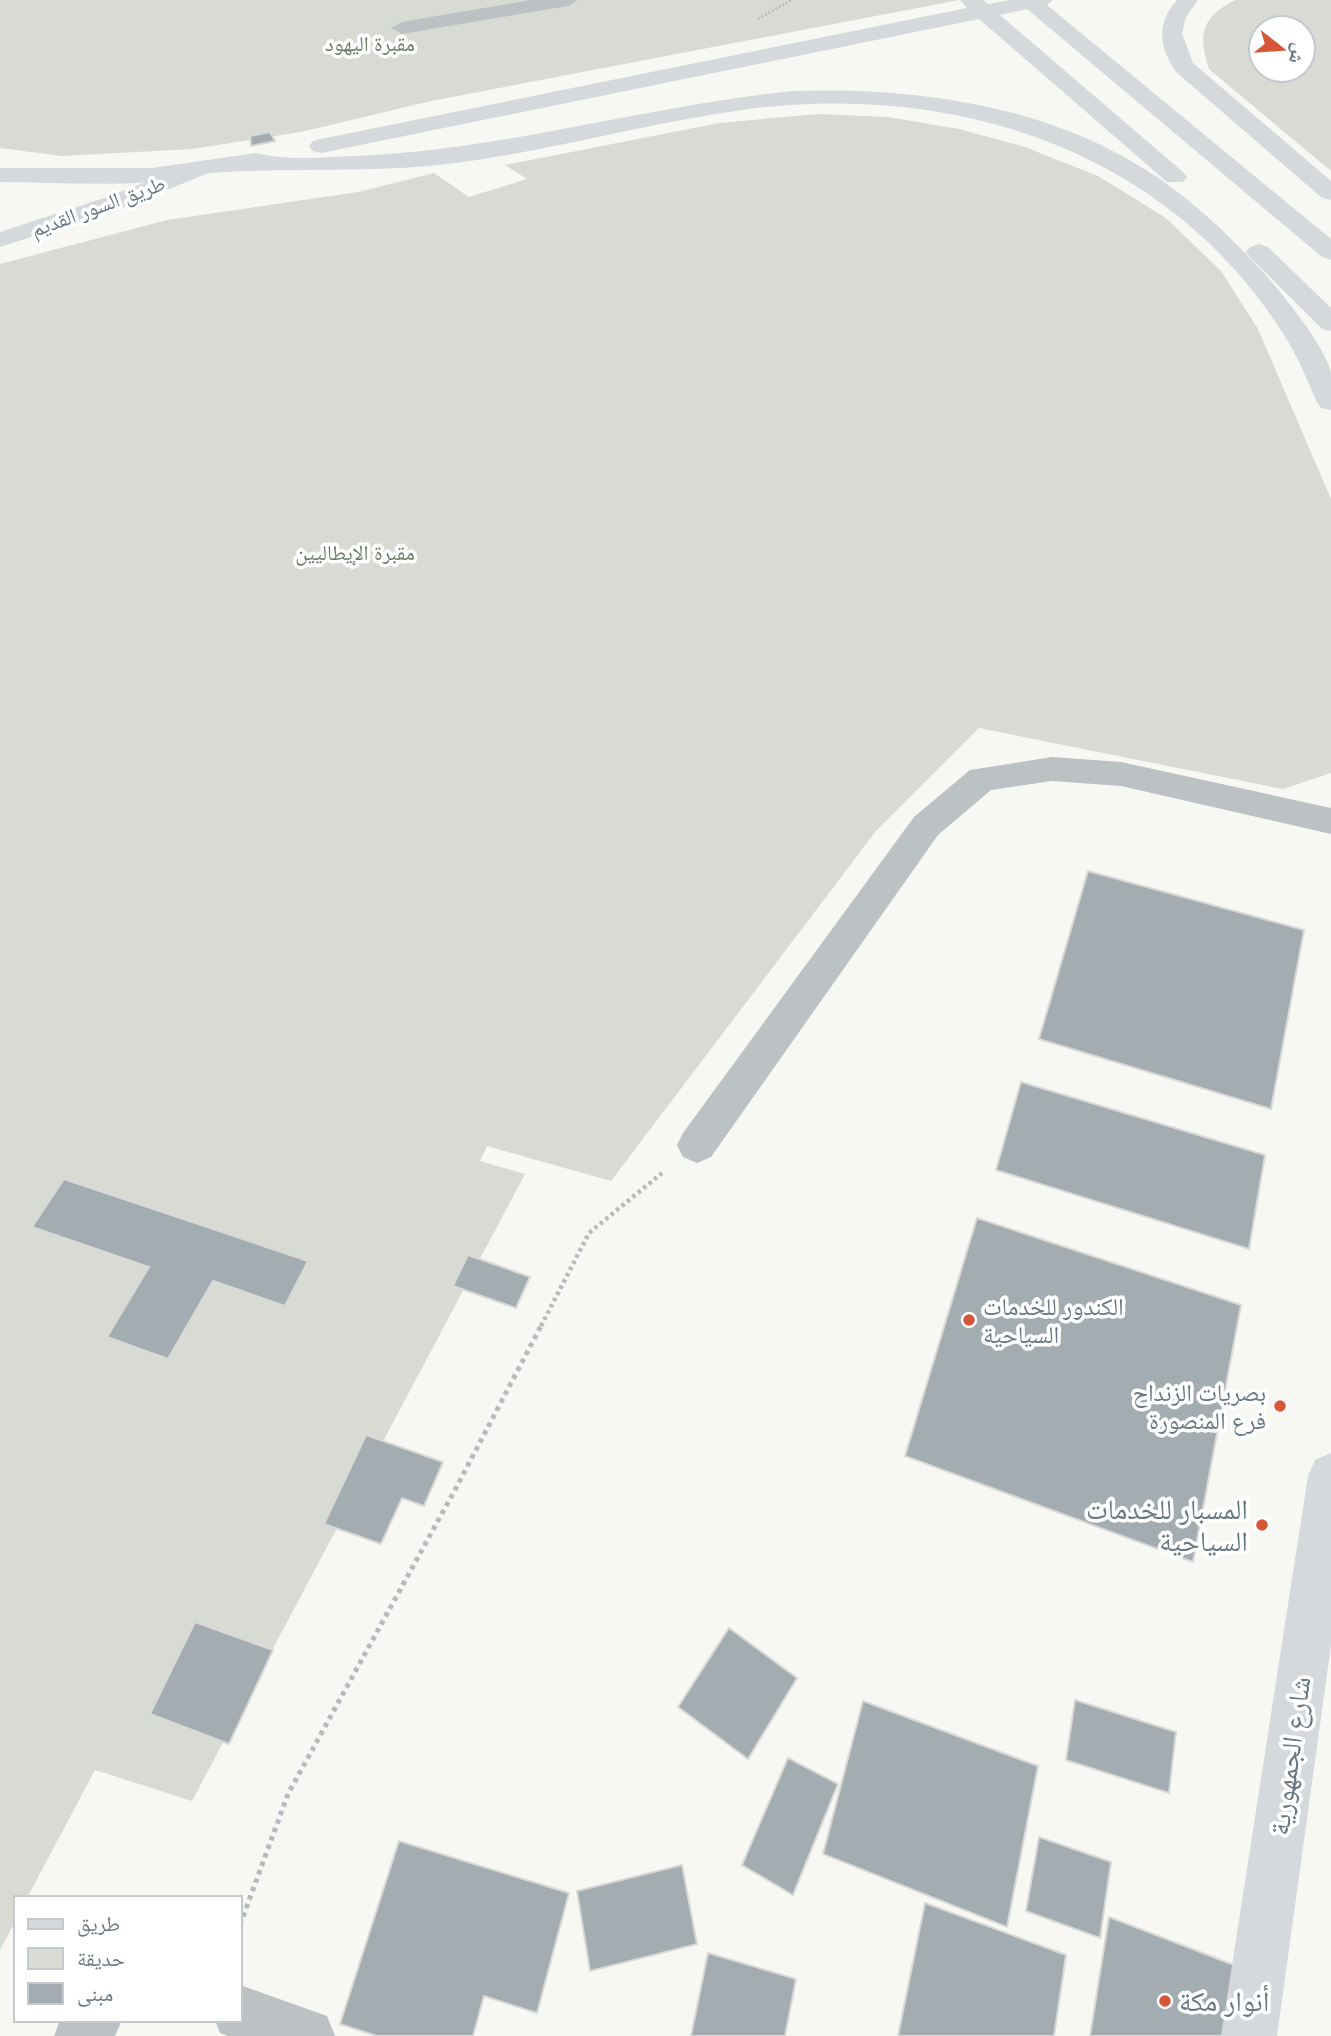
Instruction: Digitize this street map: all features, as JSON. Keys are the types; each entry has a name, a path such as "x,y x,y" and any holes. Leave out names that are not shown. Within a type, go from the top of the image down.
{"main road":[{"path":"970,0 1230,224 1322,313 1331,400"},
{"path":"1028,0 1331,252"},
{"path":"0,175 105,177 231,165 827,41 1043,0"},
{"path":"1188,0 1172,23 1171,43 1184,67 1331,193"},
{"path":"231,165 374,162 455,155 694,112 793,98 889,101 942,106 994,117 1175,178"},
{"path":"1086,146 1134,174 1176,204 1262,286 1302,342 1331,400"},
{"name":"طريق السور القديم","path":"0,240 113,203 196,170"},
{"name":"شارع الجمهورية","path":"1249,2036 1331,1476"}],"street":[{"path":"402,28 568,0"},
{"path":"697,1145 926,826 982,779 1052,769 1121,774 1331,821"},
{"path":"242,2014 307,2036"}],"path":[{"path":"242,1920 288,1794 456,1488 589,1233 697,1145"}],"green space":[{"name":"مقبرة اليهود","path":"0,0 959,0 431,101 301,132 192,149 62,156 0,148"},
{"path":"1236,0 1331,0 1331,171 1209,69 1203,37 1209,20"},
{"name":"مقبرة الإيطاليين","path":"818,114 888,117 959,129 1025,147 1098,176 1166,218 1221,271 1258,329 1331,499 1331,773 1283,789 979,728 876,831 611,1181 487,1146 480,1161 525,1174 192,1801 95,1770 28,1896 14,1896 14,1924 0,1950 0,264 167,220 358,192 434,173 469,197 527,179 505,165 719,123"}],"building":[{"path":"270,132 275,141 251,146 250,136"},
{"path":"1088,871 1304,930 1271,1109 1039,1039"},
{"path":"1021,1082 1265,1155 1249,1249 996,1170"},
{"path":"64,1179 308,1261 285,1306 213,1281 168,1359 107,1337 149,1267 32,1227"},
{"path":"977,1218 1241,1305 1193,1562 905,1456"},
{"path":"468,1255 530,1277 516,1308 453,1286"},
{"path":"366,1435 443,1462 424,1506 402,1498 381,1544 324,1524"},
{"path":"195,1622 273,1650 229,1744 150,1714"},
{"path":"729,1628 797,1678 748,1759 678,1707"},
{"path":"1075,1700 1176,1732 1169,1793 1066,1760"},
{"path":"863,1701 1038,1766 1007,1927 823,1854"},
{"path":"788,1758 838,1784 793,1895 742,1865"},
{"path":"1039,1837 1111,1862 1100,1938 1026,1911"},
{"path":"399,1841 569,1893 537,2013 484,1996 473,2036 377,2036 340,2024"},
{"path":"682,1865 697,1944 590,1971 577,1891"},
{"path":"925,1903 1066,1955 1054,2036 898,2036"},
{"name":"أنوار مكة","path":"1109,1917 1239,1967 1230,2036 1090,2036"},
{"path":"708,1953 796,1979 785,2036 691,2036"}],"place":[{"name":"الكندور للخدمات السياحية","path":"969,1320"},
{"name":"بصريات الزنداح فرع المنصورة","path":"1280,1406"},
{"name":"المسبار للخدمات السياحية","path":"1262,1525"},
{"name":"أنوار مكة","path":"1165,2001"}]}
